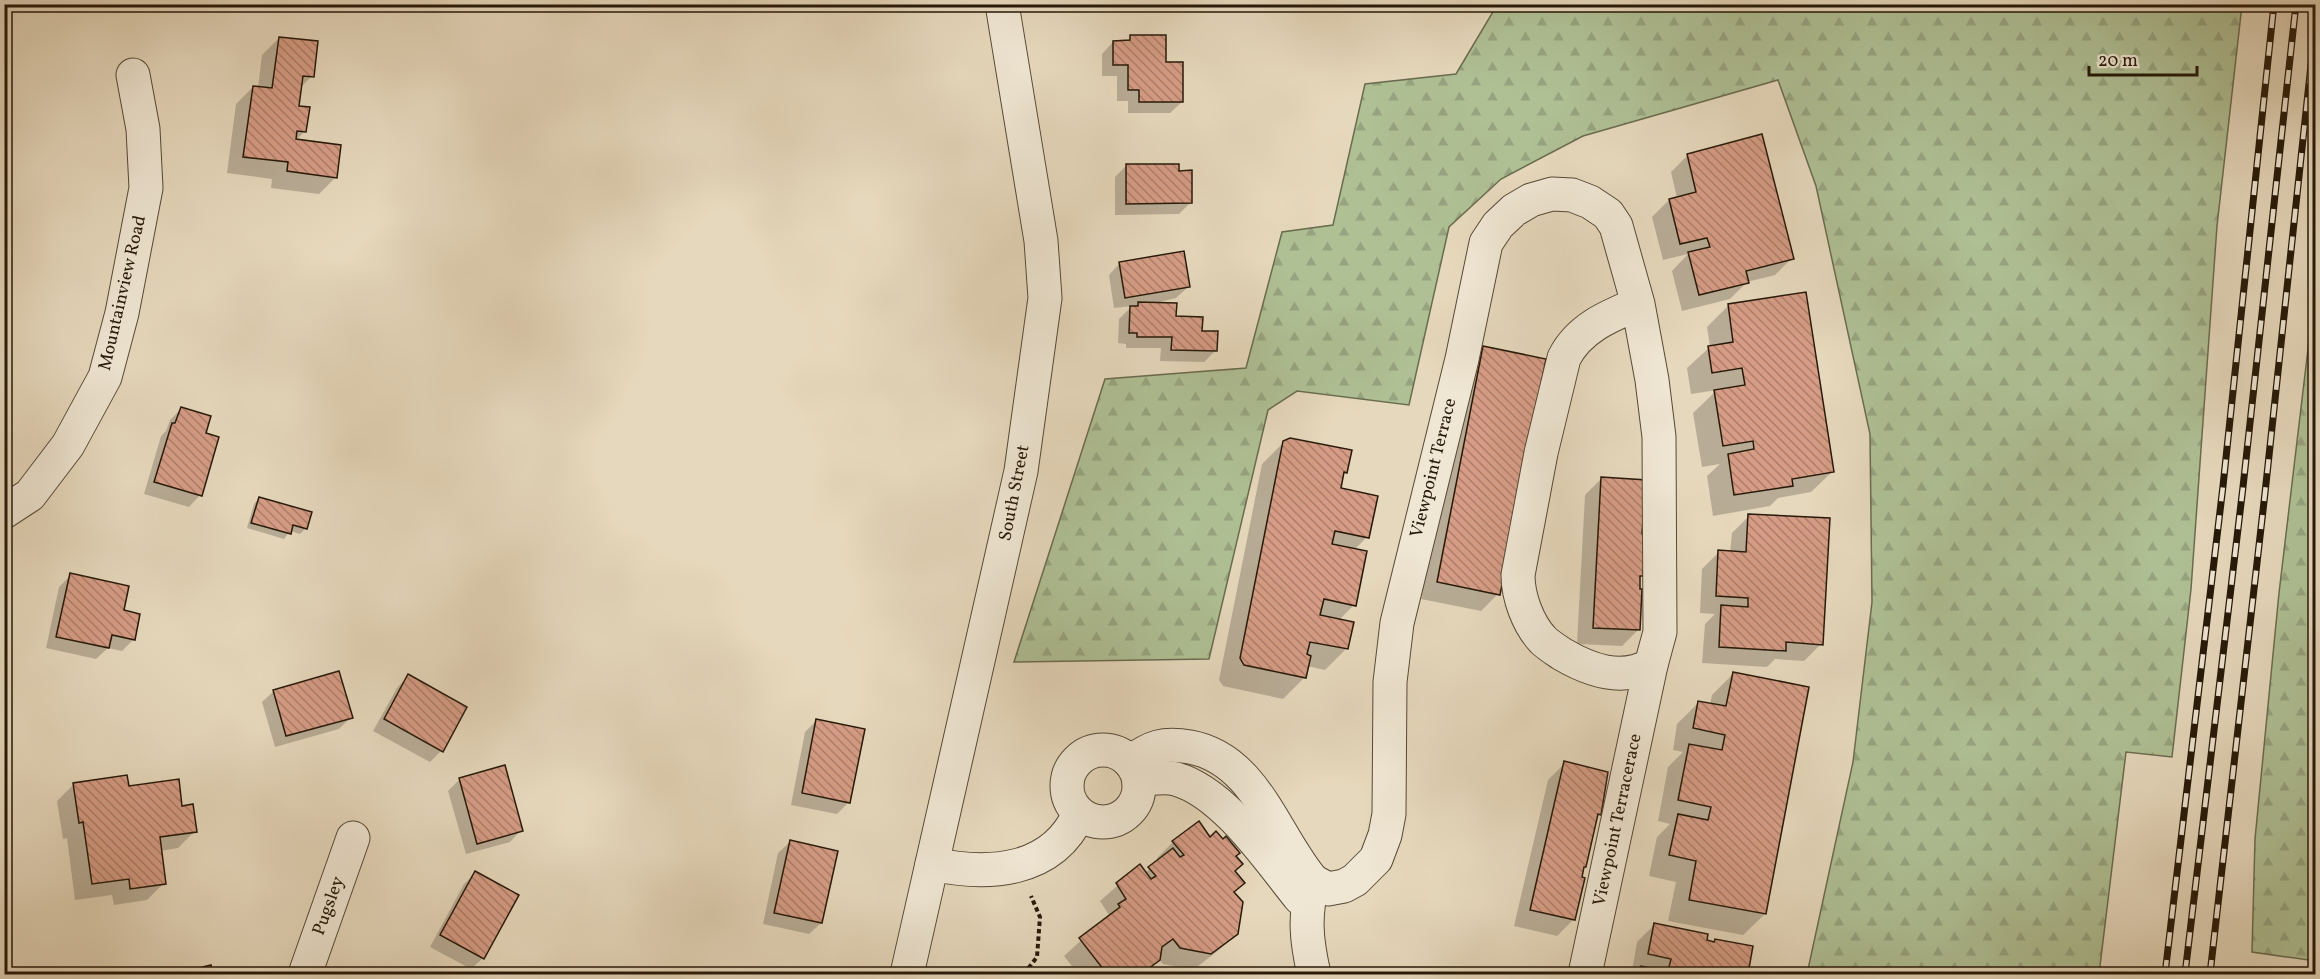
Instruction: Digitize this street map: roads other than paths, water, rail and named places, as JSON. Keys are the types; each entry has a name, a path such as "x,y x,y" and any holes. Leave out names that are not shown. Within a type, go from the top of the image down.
{"street":[{"name":"South Street","path":"907,975 1021,471 1045,298 1041,241 1002,4"},
{"name":"Mountainview Road","path":"4,512 30,495 68,445 105,377 122,313 146,188 143,129 133,75"},
{"name":"Viewpoint Terrace","path":"1310,894 1344,886 1355,880 1376,859 1385,835 1389,814 1390,682 1397,623 1462,359 1486,243 1498,225 1514,210 1531,200 1552,194 1572,195 1590,202 1608,214 1616,226 1638,304 1652,380 1659,437 1660,632 1651,665"},
{"path":"1638,304 1589,327 1564,358 1541,453 1518,575 1518,590 1530,620 1543,640 1576,662 1606,673 1634,672 1651,665"},
{"name":"Viewpoint Terracerace","path":"1585,975 1651,665"},
{"path":"1134,771 1138,794 1132,808 1121,818 1107,822 1092,821 1079,814 1073,807 1067,790 1070,772 1074,765 1088,753 1097,751 1115,752 1134,771 1175,779 1197,790 1222,807 1310,894 1307,943 1314,975"},
{"path":"932,864 957,869 997,870 1020,864 1039,857 1058,845 1072,830 1079,814"},
{"name":"Pugsley","path":"305,975 354,838"}],"railway":[{"path":"2165,974 2223,486 2274,4"},
{"path":"2185,974 2243,487 2296,4"},
{"path":"2210,974 2316,18"}]}
